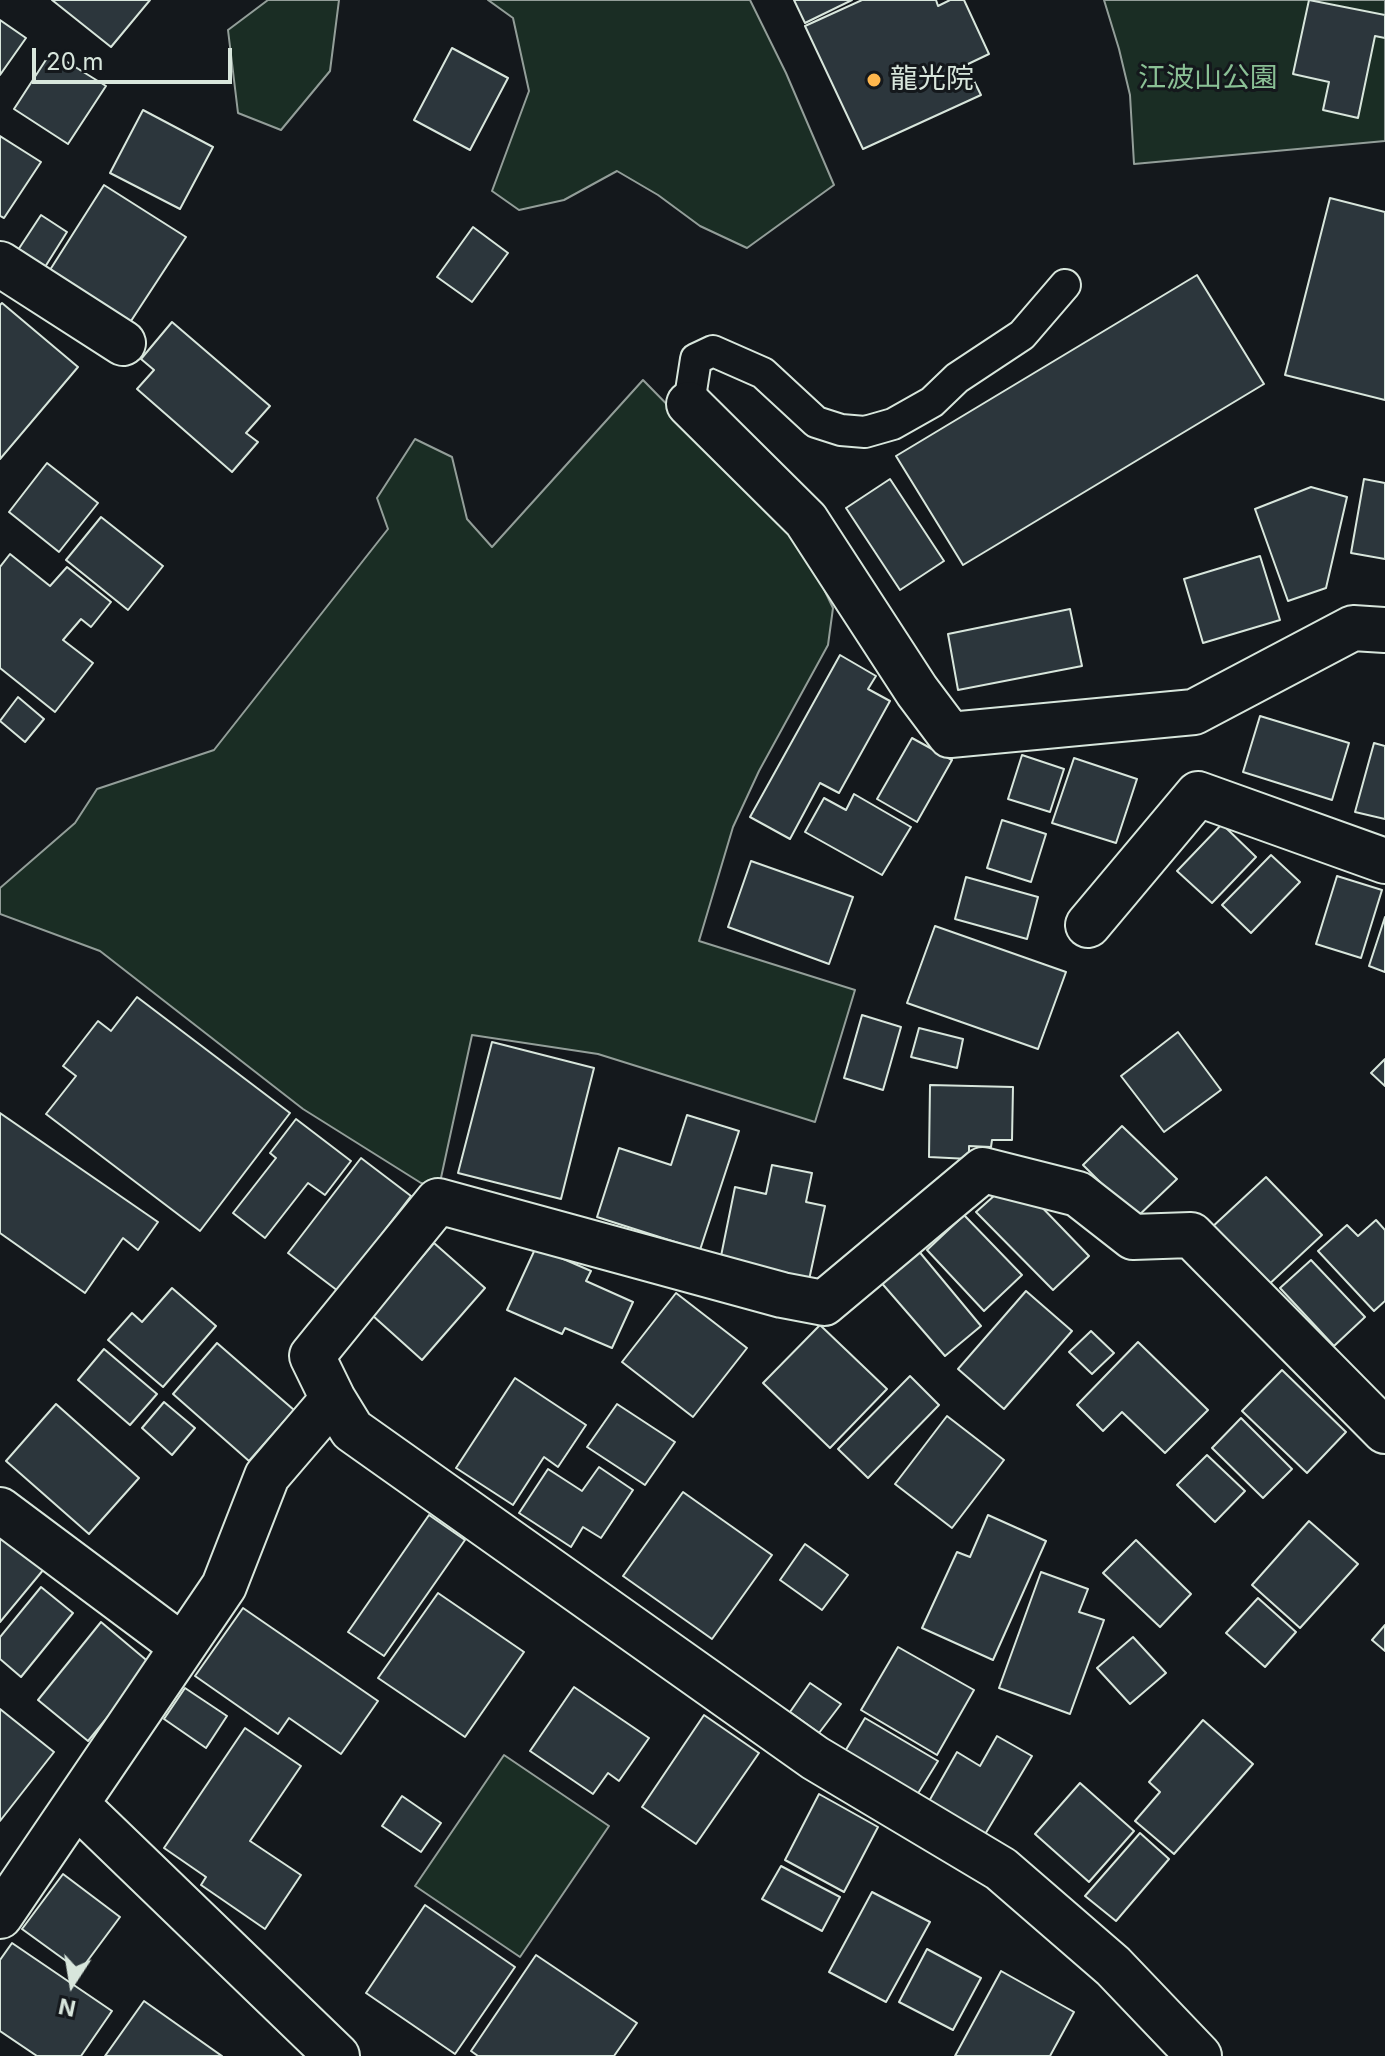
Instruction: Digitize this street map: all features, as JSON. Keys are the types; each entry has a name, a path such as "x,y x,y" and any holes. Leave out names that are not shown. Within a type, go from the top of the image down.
{"street":[{"path":"0,264 123,343"},
{"path":"689,404 806,520 917,691 950,735 1194,712 1353,628 1385,630"},
{"path":"1088,925 1198,794 1385,861"},
{"path":"1199,2056 1113,1966 1001,1869 815,1758 352,1430 312,1356 438,1201 782,1295 824,1303 983,1170 1078,1194 1133,1237 1191,1235 1385,1431"},
{"path":"0,1916 224,1586 267,1476 333,1399"},
{"path":"0,1510 182,1646"},
{"path":"77,1805 337,2056"}],"lane":[{"path":"689,404 696,359 713,351 763,373 816,422 841,430 865,432 893,424 932,402 957,378 1022,335 1065,285"}],"green space":[{"path":"268,0 339,0 330,71 281,130 238,113 228,30"},
{"path":"488,0 750,0 786,73 834,185 747,248 700,226 658,195 617,171 564,200 519,210 492,191 529,91 513,18"},
{"name":"江波山公園","path":"1104,0 1385,0 1385,141 1134,164 1130,95"},
{"path":"643,380 801,541 833,608 828,645 759,771 733,827 699,941 855,990 815,1122 598,1054 472,1035 439,1187 421,1183 303,1109 100,951 0,914 0,888 75,823 97,789 214,750 388,529 377,498 415,439 452,457 467,519 492,547"},
{"path":"504,1755 609,1826 520,1957 415,1886"}],"building":[{"path":"52,0 150,0 111,47"},
{"path":"794,0 852,0 805,23"},
{"path":"862,0 936,0 938,6 950,0 964,0 989,54 966,65 981,95 863,149 805,26"},
{"path":"1309,0 1385,15 1385,38 1375,36 1358,118 1323,110 1329,82 1293,74"},
{"path":"0,20 26,38 0,75"},
{"path":"452,48 508,78 470,150 414,120"},
{"path":"51,52 106,86 68,144 14,109"},
{"path":"143,110 213,147 180,209 110,173"},
{"path":"0,136 41,162 4,218 0,216"},
{"path":"104,185 186,237 129,324 48,273"},
{"path":"1330,198 1385,212 1385,400 1285,375"},
{"path":"41,215 67,232 45,267 18,250"},
{"path":"473,227 508,253 472,302 437,277"},
{"path":"1197,275 1264,384 963,565 896,456"},
{"path":"2,303 78,367 0,459 0,305"},
{"path":"172,322 270,406 246,433 258,442 232,472 137,389 154,370 141,359"},
{"path":"47,463 98,503 59,552 9,512"},
{"path":"890,479 944,561 900,590 846,508"},
{"path":"1364,479 1385,483 1385,559 1351,553"},
{"path":"1311,487 1347,497 1326,588 1288,601 1255,509"},
{"path":"101,517 163,566 128,610 66,560"},
{"path":"10,554 50,586 67,567 111,602 91,627 81,619 63,640 93,663 55,712 0,668 0,567"},
{"path":"1260,556 1280,620 1203,643 1184,579"},
{"path":"1070,609 1082,666 958,690 948,634"},
{"path":"840,655 876,676 868,689 890,701 839,793 820,783 790,839 750,817"},
{"path":"18,697 44,719 25,742 0,721"},
{"path":"1260,716 1349,743 1332,800 1243,772"},
{"path":"912,738 952,760 917,822 877,799"},
{"path":"1374,743 1385,746 1385,819 1355,812"},
{"path":"1022,755 1064,769 1050,812 1008,799"},
{"path":"1074,758 1137,779 1116,843 1052,823"},
{"path":"854,794 911,827 882,875 805,832 824,798 846,810"},
{"path":"1002,820 1046,834 1031,882 987,868"},
{"path":"1222,824 1256,857 1212,903 1177,871"},
{"path":"1271,855 1300,882 1251,933 1222,905"},
{"path":"751,861 853,897 829,964 728,927"},
{"path":"1337,876 1382,890 1361,958 1316,944"},
{"path":"966,877 1038,897 1027,939 955,919"},
{"path":"1385,917 1385,972 1369,966"},
{"path":"935,926 1066,972 1038,1049 907,1003"},
{"path":"137,997 290,1113 200,1231 46,1114 76,1076 63,1066 98,1021 111,1031"},
{"path":"862,1015 901,1027 883,1090 844,1078"},
{"path":"919,1028 963,1039 957,1068 911,1057"},
{"path":"1178,1032 1221,1090 1164,1132 1121,1076"},
{"path":"492,1042 594,1068 561,1199 458,1173"},
{"path":"1385,1059 1385,1086 1371,1073"},
{"path":"930,1085 1013,1087 1012,1140 992,1140 991,1147 969,1146 969,1159 929,1157"},
{"path":"0,1113 158,1222 138,1250 123,1238 85,1293 0,1233"},
{"path":"687,1115 739,1131 700,1250 597,1217 619,1148 671,1165"},
{"path":"296,1119 351,1161 325,1195 308,1183 265,1238 233,1213 276,1158 270,1153"},
{"path":"1122,1126 1177,1179 1136,1218 1083,1165"},
{"path":"361,1158 411,1196 338,1291 288,1253"},
{"path":"772,1165 812,1173 806,1202 825,1206 809,1280 720,1261 735,1187 766,1194"},
{"path":"1266,1177 1322,1235 1265,1288 1210,1229"},
{"path":"995,1195 1032,1197 1089,1256 1053,1290 976,1212"},
{"path":"964,1215 1022,1275 984,1311 927,1250"},
{"path":"1376,1220 1385,1230 1385,1301 1374,1311 1318,1251 1347,1225 1358,1236"},
{"path":"434,1243 485,1288 422,1360 372,1315"},
{"path":"536,1247 591,1271 586,1281 633,1302 612,1348 565,1328 562,1334 507,1310"},
{"path":"917,1249 981,1326 945,1356 879,1280"},
{"path":"1311,1260 1365,1317 1334,1346 1280,1288"},
{"path":"172,1288 216,1326 163,1387 108,1340 132,1313 142,1322"},
{"path":"1026,1291 1072,1331 1004,1409 958,1369"},
{"path":"676,1293 747,1348 693,1417 622,1362"},
{"path":"820,1325 887,1389 830,1448 763,1383"},
{"path":"1091,1331 1114,1353 1092,1374 1069,1352"},
{"path":"1138,1342 1208,1410 1165,1453 1122,1412 1103,1431 1077,1405"},
{"path":"217,1343 294,1410 249,1461 173,1394"},
{"path":"104,1349 157,1394 130,1425 78,1380"},
{"path":"1282,1370 1346,1432 1307,1473 1242,1411"},
{"path":"910,1376 939,1405 868,1478 838,1449"},
{"path":"515,1378 586,1425 558,1467 544,1457 513,1505 456,1468"},
{"path":"164,1402 195,1428 172,1455 142,1428"},
{"path":"56,1404 139,1478 89,1534 6,1461"},
{"path":"617,1404 675,1442 645,1485 587,1447"},
{"path":"947,1416 1004,1460 952,1528 895,1484"},
{"path":"1241,1418 1292,1469 1263,1498 1212,1448"},
{"path":"1207,1455 1245,1491 1215,1522 1177,1485"},
{"path":"599,1467 633,1490 601,1538 583,1527 571,1547 519,1513 548,1469 582,1491"},
{"path":"683,1492 772,1555 712,1639 623,1576"},
{"path":"429,1515 465,1540 384,1656 348,1632"},
{"path":"988,1515 1046,1541 993,1660 922,1628 957,1552 970,1557"},
{"path":"1309,1521 1358,1564 1300,1628 1252,1585"},
{"path":"0,1530 44,1569 0,1622"},
{"path":"1136,1540 1191,1594 1160,1627 1103,1573"},
{"path":"805,1544 848,1575 822,1610 780,1580"},
{"path":"1041,1572 1088,1589 1079,1612 1104,1620 1070,1714 999,1688"},
{"path":"41,1587 73,1613 21,1677 0,1659 0,1637"},
{"path":"438,1593 524,1652 465,1737 378,1678"},
{"path":"1258,1598 1296,1632 1265,1667 1226,1633"},
{"path":"243,1608 378,1701 341,1754 289,1718 278,1734 195,1676"},
{"path":"101,1622 151,1664 88,1741 38,1700"},
{"path":"1385,1625 1385,1651 1372,1640"},
{"path":"1133,1637 1166,1673 1130,1704 1097,1668"},
{"path":"898,1647 974,1690 937,1755 861,1710"},
{"path":"810,1683 841,1704 819,1733 790,1712"},
{"path":"574,1687 649,1738 619,1781 608,1773 593,1794 530,1751"},
{"path":"185,1688 227,1716 206,1748 164,1719"},
{"path":"0,1709 54,1752 0,1821"},
{"path":"704,1715 759,1753 696,1844 642,1807"},
{"path":"865,1718 938,1761 917,1795 844,1753"},
{"path":"1203,1720 1253,1764 1174,1854 1135,1821 1160,1792 1149,1782"},
{"path":"245,1728 301,1766 250,1841 301,1875 265,1929 201,1885 206,1877 164,1848"},
{"path":"997,1736 1032,1756 984,1836 928,1803 957,1752 980,1766"},
{"path":"1080,1783 1134,1831 1089,1882 1035,1834"},
{"path":"819,1794 878,1827 844,1892 785,1860"},
{"path":"402,1796 441,1823 421,1852 382,1826"},
{"path":"1140,1833 1169,1859 1116,1921 1085,1896"},
{"path":"781,1866 840,1897 822,1931 762,1899"},
{"path":"63,1874 120,1917 80,1971 22,1929"},
{"path":"872,1892 930,1922 886,2002 829,1972"},
{"path":"425,1905 515,1967 455,2054 366,1993"},
{"path":"12,1943 112,2011 81,2056 37,2056 0,2031 0,1960"},
{"path":"927,1949 981,1978 953,2030 899,2002"},
{"path":"536,1955 637,2023 614,2056 478,2056 471,2051"},
{"path":"1001,1971 1074,2012 1050,2056 955,2056"},
{"path":"144,2001 222,2056 105,2056"}],"place":[{"name":"龍光院","path":"874,80"}]}
